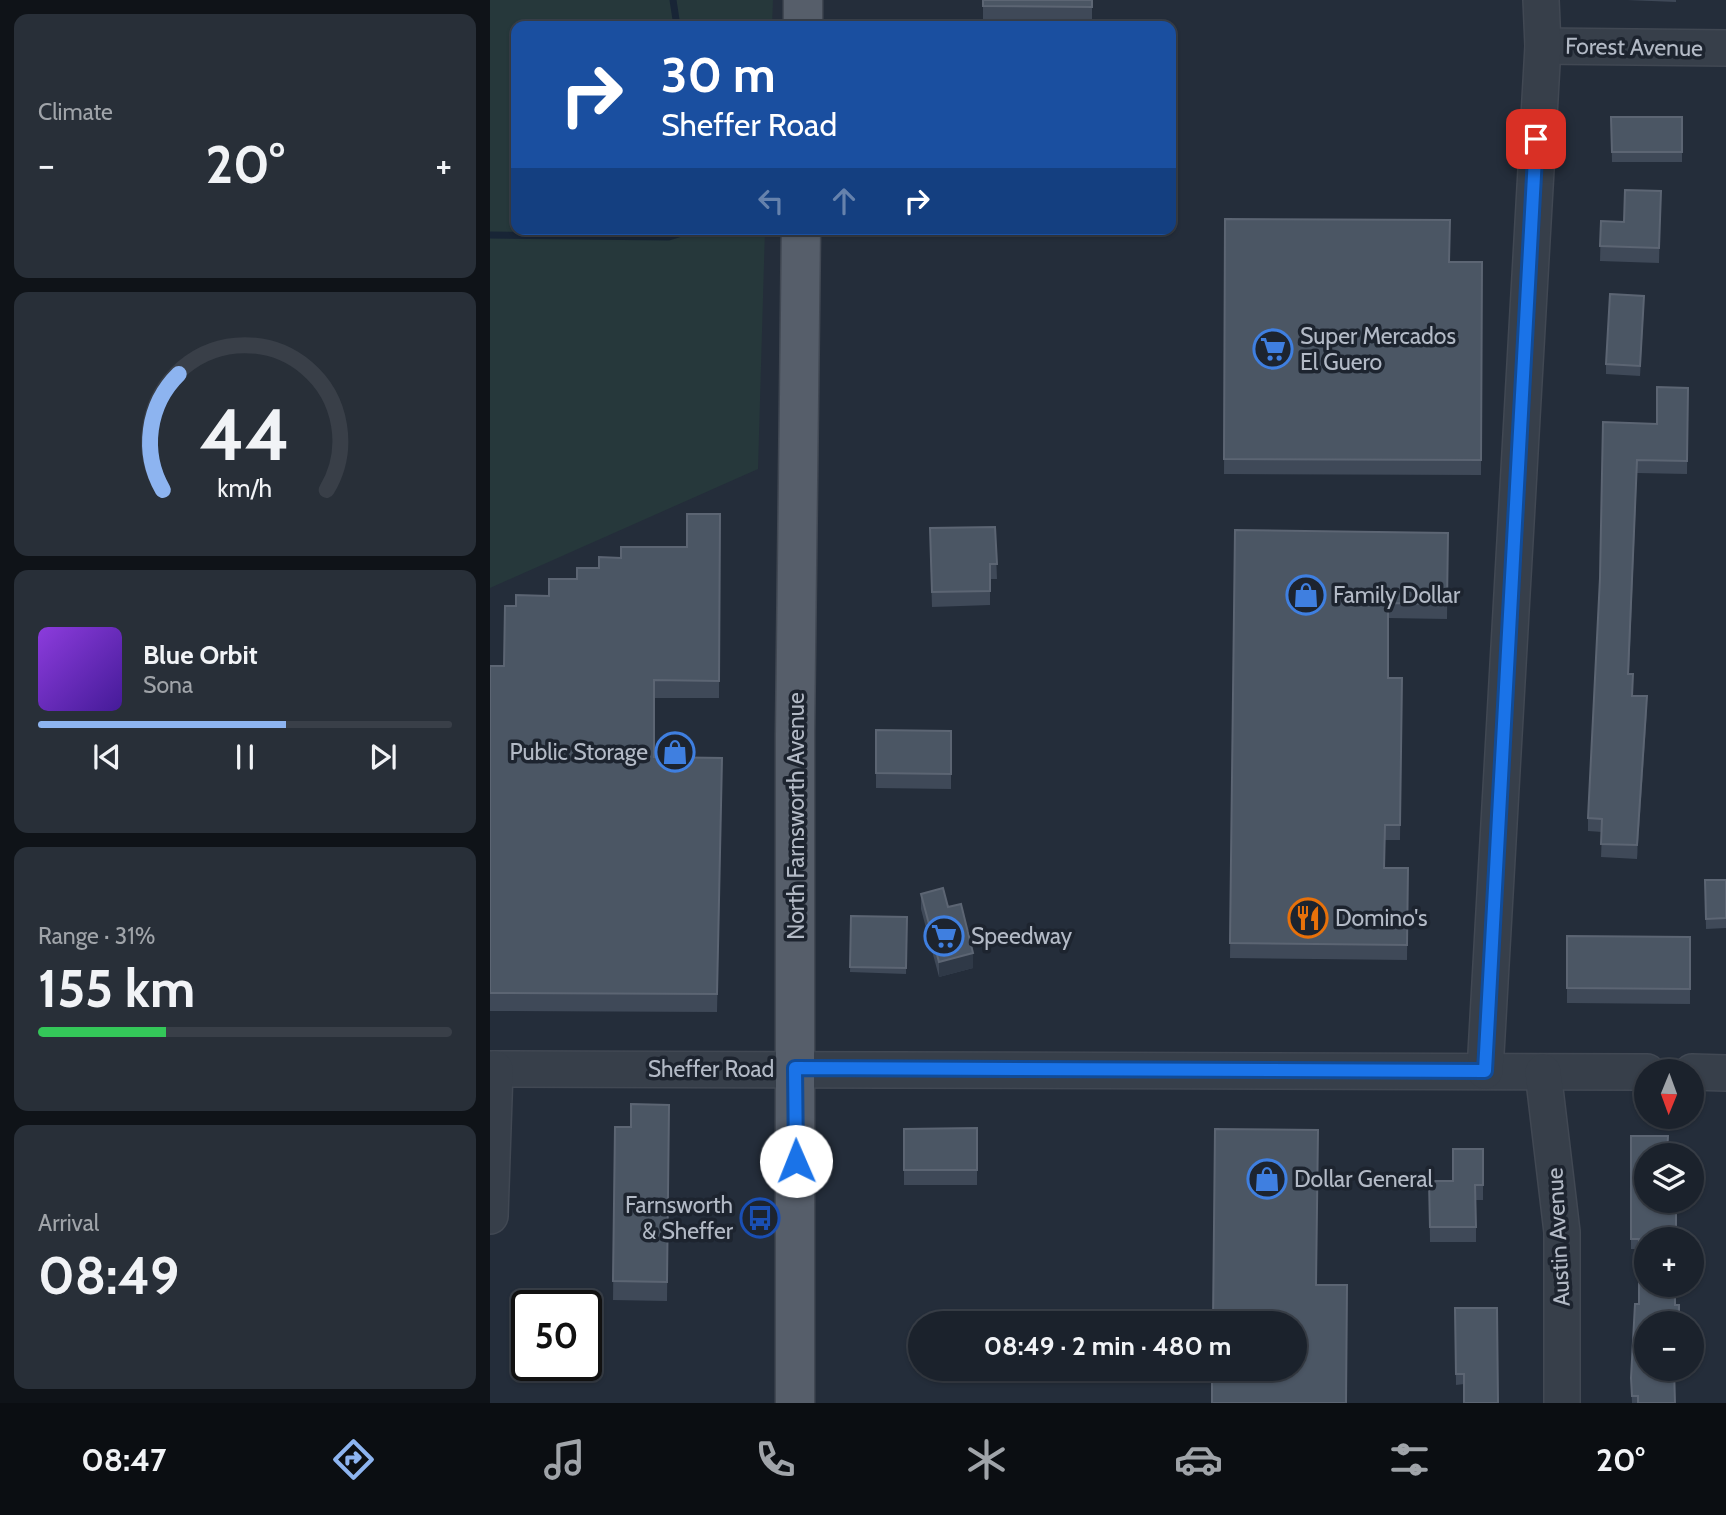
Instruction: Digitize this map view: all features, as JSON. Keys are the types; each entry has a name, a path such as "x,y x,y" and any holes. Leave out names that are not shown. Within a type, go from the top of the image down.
{"main road":[{"path":"803,0 803,21"},
{"name":"North Farnsworth Avenue","path":"795,1403 801,235"}],"street":[{"path":"1485,1071 1543,46 1541,0"},
{"name":"Forest Avenue","path":"1543,46 1726,48"},
{"path":"490,1216 493,1069"},
{"name":"Sheffer Road","path":"493,1069 1634,1072"},
{"name":"Austin Avenue","path":"1543,1072 1562,1232 1562,1403"},
{"path":"1704,1072 1726,1073"}],"shaded area":[{"path":"490,0 773,0 772,21 511,21 511,235 765,235 758,469 490,588"}],"building":[{"path":"983,0 1092,0 1092,7 983,6"},
{"path":"1611,117 1682,117 1682,152 1612,152"},
{"path":"1625,190 1661,191 1659,248 1600,246 1601,221 1624,222"},
{"path":"1225,219 1450,220 1449,262 1482,262 1481,460 1224,459"},
{"path":"1610,294 1644,296 1640,366 1606,364"},
{"path":"1657,387 1688,388 1687,461 1637,460 1628,674 1633,674 1632,696 1647,696 1637,845 1601,844 1602,819 1588,818 1600,578 1603,422 1657,424"},
{"path":"687,514 720,514 719,681 654,680 654,757 722,758 717,994 490,993 490,666 504,666 505,606 516,606 516,595 549,596 549,579 577,579 577,568 599,568 599,557 621,558 621,547 687,547"},
{"path":"995,527 997,564 990,564 990,591 932,592 930,528"},
{"path":"1235,530 1448,533 1447,604 1388,603 1388,678 1402,678 1400,825 1385,825 1384,868 1408,868 1407,945 1230,943"},
{"path":"876,730 951,731 951,774 876,773"},
{"path":"1705,880 1726,880 1726,918 1706,919"},
{"name":"Speedway","path":"943,888 948,907 961,904 973,953 939,962 921,894"},
{"name":"Speedway","path":"851,916 907,917 906,968 850,967"},
{"path":"1567,936 1690,937 1690,989 1567,988"},
{"path":"631,1104 669,1105 667,1282 613,1281 615,1127 631,1127"},
{"path":"977,1128 977,1170 904,1170 904,1129"},
{"path":"1215,1129 1318,1130 1316,1285 1347,1285 1346,1403 1212,1403 1212,1381 1307,1381 1307,1311 1213,1311"},
{"path":"1631,1136 1668,1136 1668,1143 1634,1143 1634,1213 1676,1213 1676,1227 1634,1227 1634,1239 1631,1239"},
{"path":"1453,1149 1483,1149 1483,1185 1475,1185 1476,1227 1430,1227 1429,1181 1453,1181"},
{"path":"1639,1297 1675,1297 1675,1305 1679,1305 1679,1311 1635,1311 1635,1304 1639,1304"},
{"path":"1455,1308 1497,1308 1498,1403 1464,1403 1464,1374 1456,1374"},
{"path":"1634,1322 1634,1381 1674,1381 1675,1403 1638,1403 1638,1396 1632,1396"}],"waterway":[{"path":"673,0 676,21"},
{"path":"490,235 676,235"}],"place":[{"name":"Super Mercados El Guero","path":"1273,349"},
{"name":"Family Dollar","path":"1306,595"},
{"name":"Public Storage","path":"675,752"},
{"name":"Domino's","path":"1308,918"},
{"name":"Speedway","path":"944,936"},
{"name":"Dollar General","path":"1267,1179"},
{"name":"Farnsworth & Sheffer","path":"760,1218"}],"route":[{"path":"796,1161 795,1068 1485,1071 1536,139"}]}
